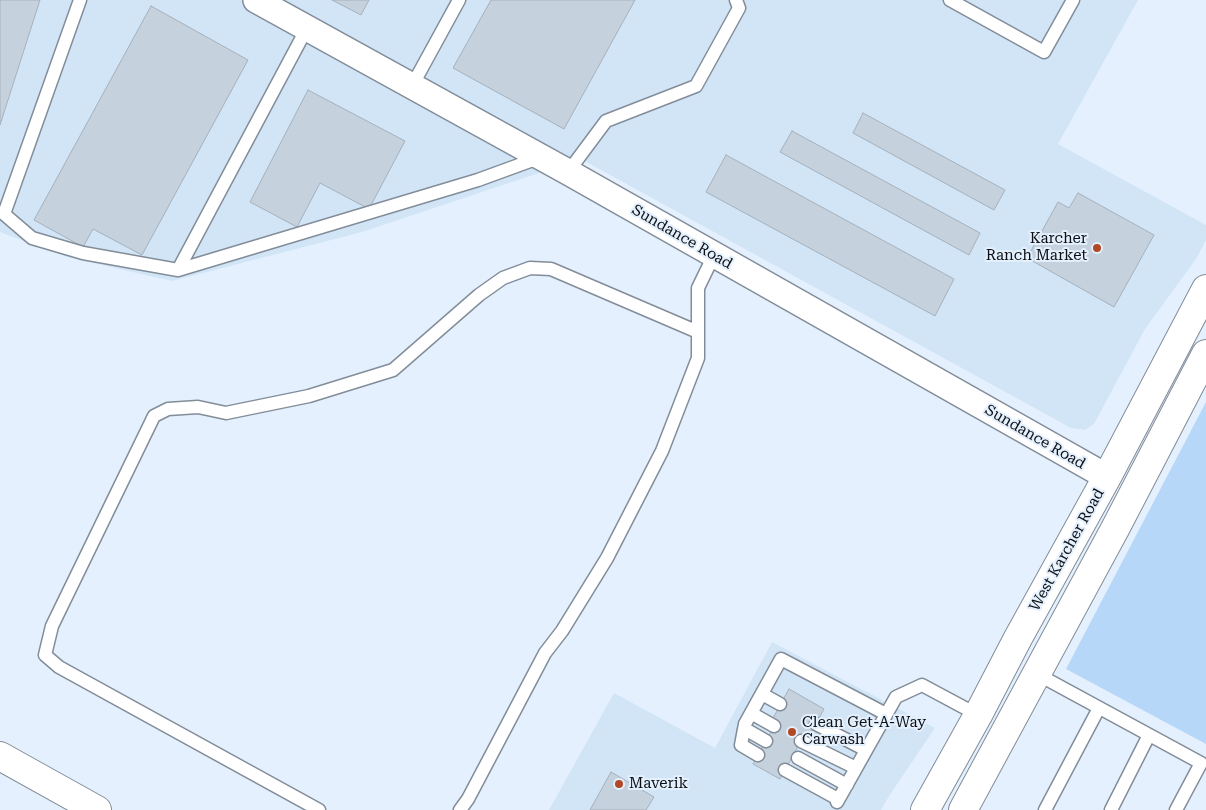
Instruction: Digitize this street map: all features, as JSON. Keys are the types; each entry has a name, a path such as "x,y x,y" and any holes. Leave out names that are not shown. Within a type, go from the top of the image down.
{"main road":[{"name":"West Karcher Road","path":"925,810 1107,477 1206,289"},
{"name":"West Karcher Road","path":"963,810 1206,354"},
{"path":"0,756 97,810"}],"street":[{"name":"Sundance Road","path":"256,0 568,172 1107,477"}],"lane":[{"path":"80,0 4,214 32,238 83,253 178,270 478,180 541,157"},
{"path":"412,86 458,0"},
{"path":"568,172 606,121 696,86 739,8 736,0"},
{"path":"950,0 1044,52 1073,0"},
{"path":"178,270 307,28"},
{"path":"460,810 468,799 545,653 562,631 607,558 662,451 698,358 698,288 714,255"},
{"path":"319,810 59,667 45,655 52,626 154,416 168,409 198,407 226,413 309,396 393,370 479,295 503,278 530,268 551,269 698,332"},
{"path":"756,754 741,745 744,729 780,659 886,714"},
{"path":"1037,674 1203,764 1176,810"},
{"path":"787,771 837,801 896,697 922,685 978,715"},
{"path":"762,694 779,703"},
{"path":"1045,810 1099,708"},
{"path":"751,713 773,726"},
{"path":"818,724 866,750"},
{"path":"744,729 765,740"},
{"path":"1110,810 1150,735"},
{"path":"803,742 856,768"},
{"path":"798,758 846,784"}],"shaded area":[{"path":"0,0 1138,0 1058,144 1206,225 1206,240 1196,259 1145,329 1094,424 1085,430 1071,428 581,159 362,232 172,281 67,257 0,232"},
{"path":"1206,402 1206,744 1066,669"},
{"path":"772,642 935,728 881,810 549,810 614,693 715,748"}],"building":[{"path":"0,0 40,0 0,125"},
{"path":"332,0 369,0 361,15"},
{"path":"491,0 635,0 564,129 453,68"},
{"path":"151,6 248,60 142,255 93,229 83,247 34,220"},
{"path":"308,90 405,141 369,209 320,183 297,227 250,202"},
{"path":"863,113 1005,190 994,210 853,133"},
{"path":"792,131 980,233 969,255 780,152"},
{"path":"726,155 954,279 935,316 706,192"},
{"path":"1078,193 1154,235 1114,307 1027,258 1058,202 1069,208"},
{"name":"Clean Get-A-Way Carwash","path":"789,689 824,709 808,738 804,737 801,741 780,779 753,764 776,723 772,720"},
{"name":"Maverik","path":"611,772 654,797 646,810 590,810"}],"place":[{"name":"Karcher Ranch Market","path":"1097,248"},
{"name":"Clean Get-A-Way Carwash","path":"792,732"},
{"name":"Maverik","path":"619,784"}]}
